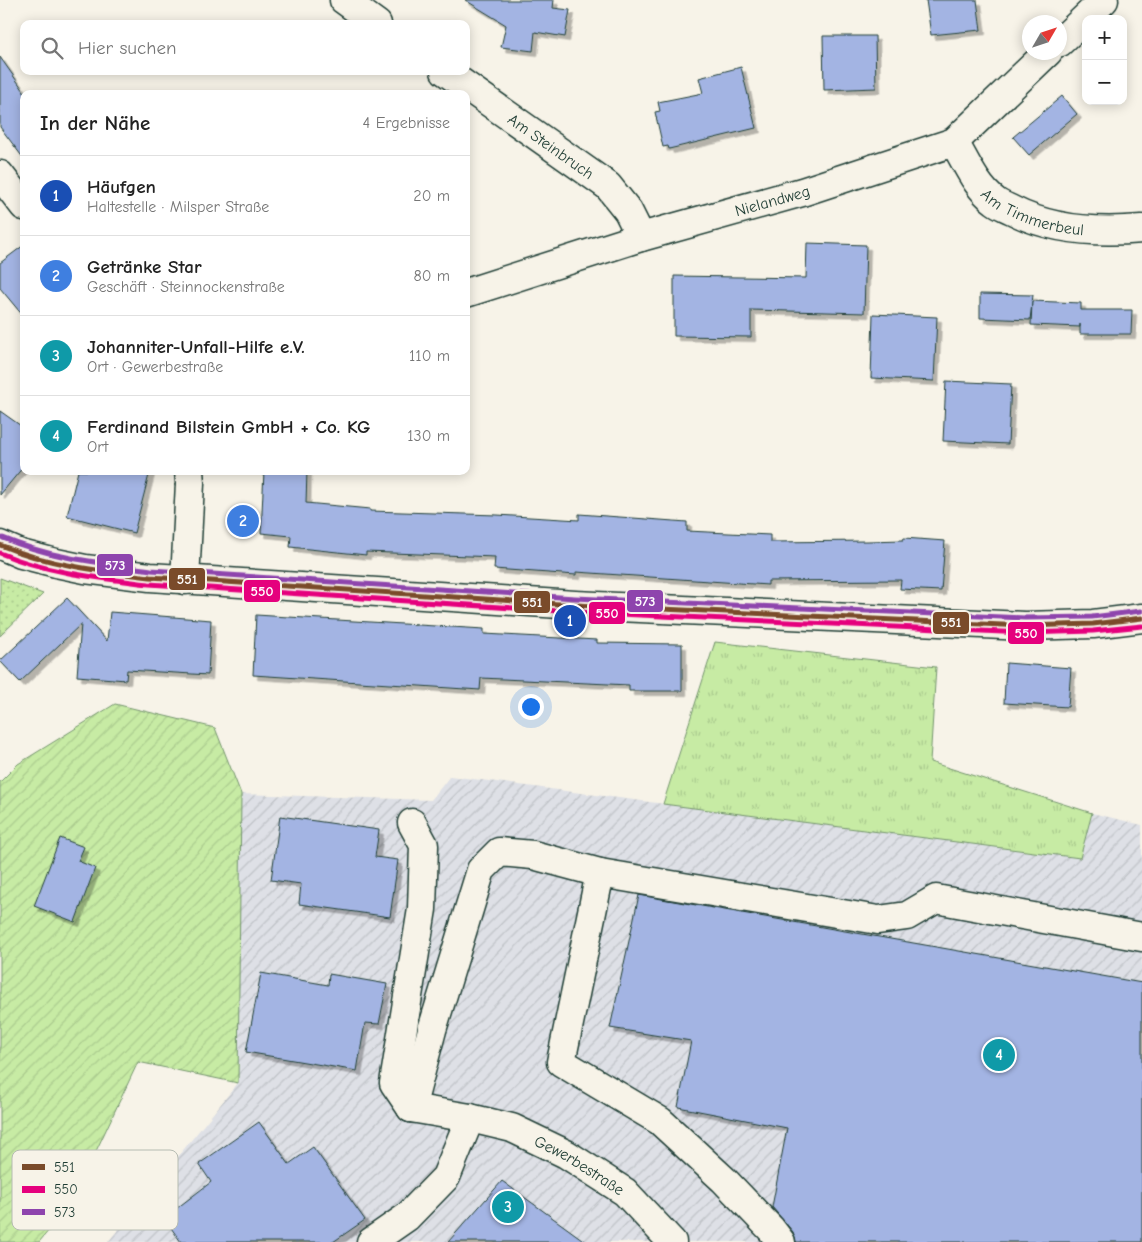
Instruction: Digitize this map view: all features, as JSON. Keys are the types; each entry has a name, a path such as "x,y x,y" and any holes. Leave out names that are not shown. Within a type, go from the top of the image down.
{"street":[{"path":"344,0 372,20"},
{"path":"1067,35 1104,0"},
{"name":"Nielandweg","path":"470,292 641,237 802,192 954,142 1040,60"},
{"name":"Am Steinbruch","path":"451,75 608,186 628,211 641,237"},
{"name":"Am Timmerbeul","path":"954,142 976,181 995,202 1030,219 1072,229 1121,231 1142,229"},
{"path":"0,174 20,201"},
{"path":"185,580 189,475"},
{"path":"0,545 21,554 56,564 185,580 575,605 1025,626 1093,624 1142,618"},
{"path":"411,1108 394,1083 422,909 424,845 412,823"},
{"path":"411,1108 432,1030 481,870 499,852 533,855 600,874 878,920 908,916 936,900 1142,937"},
{"path":"600,874 561,1062 660,1121 724,1180 781,1242"},
{"name":"Gewerbestraße","path":"411,1108 470,1118 512,1128 566,1154 625,1192 672,1242"},
{"path":"371,1242 407,1217 446,1177 470,1118"}],"shaded area":[{"path":"450,776 1080,858 1092,813 1142,825 1142,1242 108,1242 118,1230 178,1230 178,1156 238,1083 241,794 431,800"}],"green space":[{"path":"0,578 43,594 0,636"},
{"path":"715,642 936,667 930,762 1092,813 1080,858 663,804"},
{"path":"115,704 215,728 241,794 238,1083 138,1062 96,1150 12,1150 12,1230 49,1230 39,1242 0,1242 0,782 18,764"}],"building":[{"path":"465,0 554,0 553,8 570,10 565,37 535,32 533,51 501,47 506,25"},
{"path":"926,0 977,0 981,30 931,35"},
{"path":"823,36 875,36 876,88 824,90"},
{"path":"0,57 23,90 20,90 20,154 0,127"},
{"path":"741,67 756,128 669,149 668,146 663,147 655,112 660,111 658,102 703,93 699,78"},
{"path":"1062,96 1077,114 1029,155 1013,137"},
{"path":"807,243 866,245 864,313 751,310 751,337 674,336 674,276 806,278"},
{"path":"20,248 20,312 0,288 0,263"},
{"path":"980,294 1033,295 1030,320 980,318"},
{"path":"1032,301 1081,303 1081,310 1132,310 1131,334 1080,334 1080,327 1031,325"},
{"path":"873,314 937,317 934,381 871,378"},
{"path":"946,381 1011,384 1008,444 943,441"},
{"path":"0,411 20,425 20,471 0,495"},
{"path":"77,475 149,475 134,533 67,516"},
{"path":"264,475 307,475 306,503 370,509 370,511 579,520 579,514 687,522 687,531 770,535 770,542 903,540 904,538 945,541 941,591 900,589 901,580 768,581 768,585 576,572 576,575 494,569 495,557 366,552 366,555 290,547 291,536 261,533"},
{"path":"67,598 107,641 110,612 211,620 208,675 127,670 126,680 77,676 81,624 20,682 0,661"},
{"path":"256,615 484,629 484,634 597,640 597,643 682,644 682,691 629,691 629,685 481,678 480,690 253,675"},
{"path":"1006,663 1071,668 1068,707 1004,703"},
{"path":"280,816 379,830 375,857 398,860 390,917 299,904 301,884 271,880"},
{"path":"60,838 84,847 78,861 95,868 75,922 34,906"},
{"path":"639,895 1142,983 1142,1242 796,1242 793,1232 772,1207 787,1128 678,1107 691,1041 610,1028"},
{"path":"261,973 328,985 329,974 387,984 379,1024 365,1023 357,1071 246,1052"},
{"path":"259,1122 289,1164 313,1147 365,1220 333,1242 181,1242 172,1230 178,1230 178,1207 211,1182 199,1164"},
{"path":"502,1181 586,1242 448,1242"}],"transit line":[{"name":"573","path":"3,538 57,555 151,570 575,598 1025,618 1092,617 1141,611"},
{"name":"551","path":"0,545 55,562 93,570 150,577 575,605 1025,626 1093,624 1142,618"},
{"name":"550","path":"0,553 55,570 149,584 575,612 1025,633 1093,631 1142,626"}],"place":[{"name":"Getränke Star","path":"243,521"},
{"name":"Häufgen","path":"570,621"},
{"name":"Ferdinand Bilstein GmbH + Co. KG","path":"999,1055"},
{"name":"Johanniter-Unfall-Hilfe e.V.","path":"508,1207"}]}
